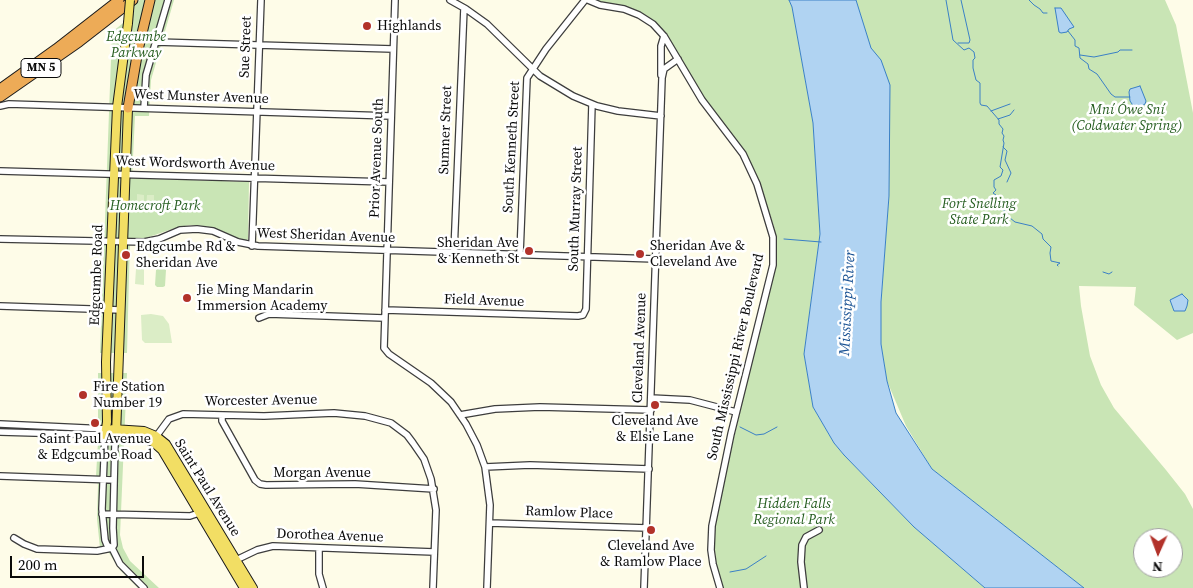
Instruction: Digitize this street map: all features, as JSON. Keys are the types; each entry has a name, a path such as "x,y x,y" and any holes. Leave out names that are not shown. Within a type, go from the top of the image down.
{"highway":[{"name":"MN 5","path":"0,89 56,49 119,0"},
{"name":"MN 5","path":"0,97 86,37 131,0"},
{"path":"128,108 138,50 150,0"}],"main road":[{"name":"Edgcumbe Road","path":"106,432 108,310 117,108 131,0"},
{"name":"Edgcumbe Road","path":"117,432 128,108"},
{"name":"Saint Paul Avenue","path":"106,432 139,430 166,444 233,562 253,588"},
{"name":"Saint Paul Avenue","path":"233,562 244,588"}],"street":[{"path":"144,108 145,79 168,0"},
{"name":"Sue Street","path":"252,246 261,0"},
{"name":"Prior Avenue South","path":"395,0 384,310 385,350 431,383 451,402 460,415"},
{"path":"450,0 486,24 533,69 560,89 592,104 630,113 661,116"},
{"name":"South Mississippi River Boulevard","path":"586,0 600,5 624,9 639,15 653,24 664,36 702,100 732,138 747,162 761,196 773,237 773,265 736,412 712,526 712,557 720,588"},
{"name":"South Kenneth Street","path":"520,254 527,78 546,49 586,0"},
{"name":"Sumner Street","path":"454,252 464,8"},
{"name":"Cleveland Avenue","path":"644,588 661,116 662,78 660,71 661,46 664,36"},
{"path":"156,42 393,49"},
{"path":"662,78 664,69 678,59"},
{"name":"West Munster Avenue","path":"0,106 9,104 391,116"},
{"name":"South Murray Street","path":"583,315 586,309 592,104"},
{"name":"West Wordsworth Avenue","path":"0,171 389,182"},
{"name":"West Sheridan Avenue","path":"0,239 151,242 180,230 197,229 212,231 252,246 656,259"},
{"path":"0,306 121,310"},
{"name":"Field Avenue","path":"384,310 583,315"},
{"path":"259,318 269,314 384,318"},
{"path":"651,398 690,400 736,412"},
{"path":"487,588 490,523 489,492 485,467 478,445 460,415 495,409 540,407 651,410"},
{"name":"Worcester Avenue","path":"155,439 169,419 178,415 264,416 334,413 383,420 398,428 413,443 428,469 434,489"},
{"name":"Morgan Avenue","path":"222,416 222,421 255,480 260,484 266,486 355,484 434,489"},
{"name":"Saint Paul Avenue","path":"0,424 106,432"},
{"name":"Saint Paul Avenue","path":"0,432 106,432"},
{"name":"Edgcumbe Road","path":"106,432 102,514 105,540 107,545 112,548 120,564 144,588"},
{"name":"Edgcumbe Road","path":"112,548 114,544 113,514 117,432"},
{"path":"485,467 538,466 649,469"},
{"path":"0,476 114,480"},
{"path":"432,588 436,510 434,489"},
{"path":"102,514 190,516 203,512"},
{"name":"Ramlow Place","path":"490,523 647,528"},
{"path":"804,588 801,562 802,545 806,537 819,530"},
{"path":"14,538 37,549 97,552 112,548"},
{"name":"Dorothea Avenue","path":"233,562 265,548 434,552"},
{"path":"319,548 318,564 323,588"}],"green space":[{"name":"Edgcumbe Parkway","path":"140,0 174,0 151,80 149,116 135,116 132,178 249,182 248,239 239,241 219,230 205,226 190,225 178,227 143,239 130,239 127,353 100,353 112,32 133,15 134,5"},
{"name":"Hidden Falls Regional Park","path":"594,0 789,0 792,7 813,123 820,234 804,354 813,407 834,443 844,455 914,527 985,588 723,588 716,562 714,539 718,506 759,331 776,245 774,227 767,205 745,153 696,88 672,43 654,23 623,8"},
{"path":"856,0 1165,0 1176,25 1193,113 1193,333 1177,340 1134,305 1136,287 1079,286 1090,356 1101,385 1114,408 1185,494 1193,509 1193,588 1084,588 932,469 906,426 887,381 881,344 881,302 889,196 889,167 881,61 871,49"},
{"path":"137,194 144,195 144,210 137,210"},
{"path":"147,195 154,195 154,211 146,211"},
{"path":"158,268 166,270 165,286 163,287 155,285 156,270"},
{"path":"136,269 144,269 144,285 135,284"},
{"path":"141,315 163,316 169,324 172,343 145,343 142,340"},
{"path":"98,373 127,373 120,535 123,548 130,561 159,588 138,588 120,570 109,553 103,553 100,548 96,476"}],"water":[{"name":"Mississippi River","path":"789,0 856,0 871,48 881,60 890,85 889,196 881,302 881,344 887,381 896,413 932,469 1084,588 985,588 914,527 844,455 834,443 813,407 804,354 820,234 813,123 792,7"},
{"path":"1055,8 1061,8 1074,27 1067,32 1059,32"},
{"path":"1140,86 1146,101 1145,104 1136,110 1130,101 1129,92 1130,89"},
{"path":"1182,294 1188,300 1185,311 1174,311 1170,300"}],"waterway":[{"path":"946,0 953,40 964,50 969,48 974,52 973,68 976,80 980,83 980,103 987,106 999,120 999,124 1003,129 1004,143 1000,167 1003,170 1001,176 994,180 996,190 993,193 996,195 996,202 1000,209 1004,210 1005,214 1015,222 1032,226 1042,234 1043,239 1051,247 1051,261 1060,263 1058,266"},
{"path":"958,43 969,43 970,40 961,0"},
{"path":"1029,0 1043,13 1047,13"},
{"path":"1068,31 1075,40 1075,46 1079,48 1080,58 1088,64 1089,69 1097,74 1111,94 1115,97 1130,97"},
{"path":"1080,55 1094,57 1120,50 1132,50"},
{"path":"991,111 1010,104"},
{"path":"998,119 1010,115 1014,110"},
{"path":"1003,147 1007,151 1005,160 1011,173 1007,182"},
{"path":"784,239 821,242"},
{"path":"1103,272 1109,274 1112,272"},
{"path":"740,427 756,435 764,434 777,427"},
{"path":"730,572 746,569 766,556"}],"place":[{"name":"Highlands","path":"367,26"},
{"name":"Sheridan Ave & Kenneth St","path":"529,251"},
{"name":"Sheridan Ave & Cleveland Ave","path":"640,254"},
{"name":"Edgcumbe Rd & Sheridan Ave","path":"126,255"},
{"name":"Jie Ming Mandarin Immersion Academy","path":"187,298"},
{"name":"Fire Station Number 19","path":"83,395"},
{"name":"Cleveland Ave & Elsie Lane","path":"655,405"},
{"name":"Saint Paul Avenue & Edgcumbe Road","path":"95,423"},
{"name":"Cleveland Ave & Ramlow Place","path":"651,530"}],"park label":[{"name":"Mní Ówe Sní (Coldwater Spring)","path":"1127,118"},
{"name":"Homecroft Park","path":"155,206"},
{"name":"Fort Snelling State Park","path":"979,212"}]}
